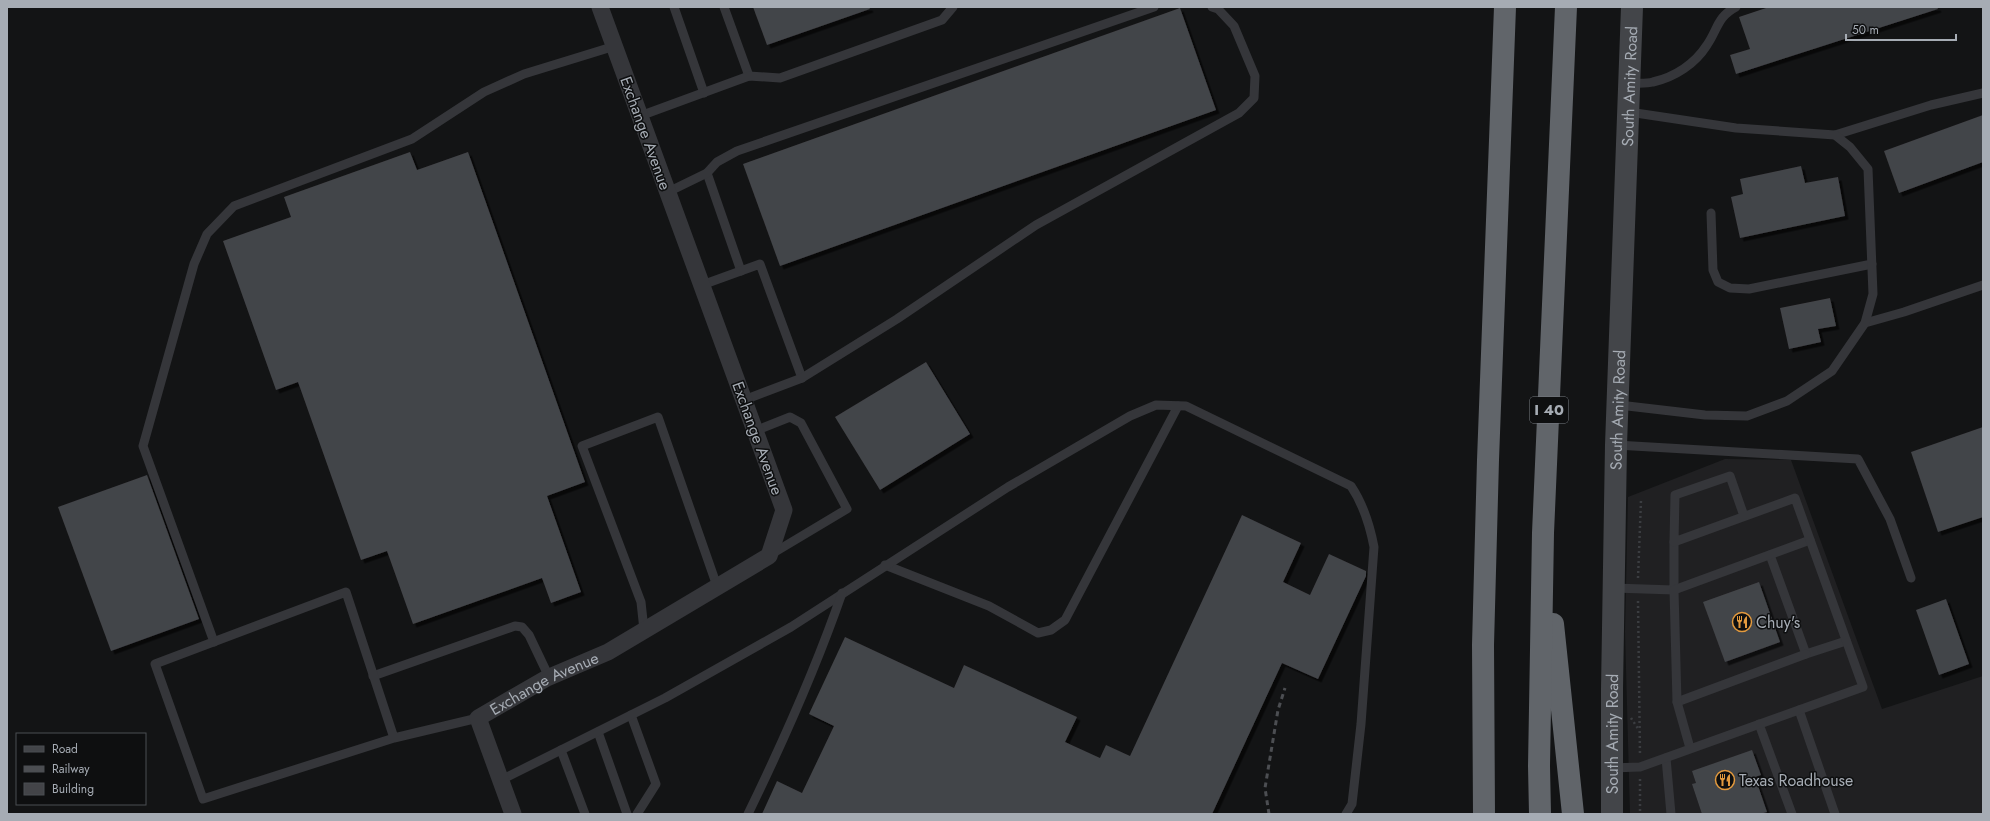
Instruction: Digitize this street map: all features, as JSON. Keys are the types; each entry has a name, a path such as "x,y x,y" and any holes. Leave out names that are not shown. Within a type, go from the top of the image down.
{"highway":[{"path":"1484,814 1483,645 1487,491 1505,7"},
{"name":"I 40","path":"1540,814 1539,766 1543,532 1566,7"},
{"path":"1543,532 1573,814"}],"main road":[{"name":"South Amity Road","path":"1612,814 1611,768 1616,446 1619,405 1627,112 1632,7"}],"street":[{"name":"Exchange Avenue","path":"478,718 550,677 608,652 769,556 784,510 600,7"},
{"path":"478,718 513,814"}],"lane":[{"path":"674,7 704,93"},
{"path":"724,7 749,76"},
{"path":"640,116 749,76 780,78 942,20 954,7"},
{"path":"668,192 706,173 717,162 736,151 1154,7"},
{"path":"744,400 802,378 897,319 1036,225 1239,114 1254,98 1255,76 1234,26 1218,9 1212,7"},
{"path":"1628,83 1652,83 1689,67 1708,45 1718,24 1726,13 1736,7"},
{"path":"214,642 143,446 194,264 207,234 234,206 412,138 484,92 524,74 614,46"},
{"path":"1627,112 1736,128 1835,135 1931,105 1983,93"},
{"path":"1619,405 1705,415 1747,416 1787,401 1832,370 1865,323 1873,294 1868,169 1850,147 1835,135"},
{"path":"706,173 741,271"},
{"path":"1711,213 1713,270 1718,282 1730,288 1749,289 1872,264"},
{"path":"702,285 760,264 802,378"},
{"path":"1865,323 1904,312 1983,285"},
{"path":"501,780 665,698 790,627 842,592 1008,488 1130,416 1156,405 1186,406 1351,486 1359,498 1371,532 1374,547 1361,724 1352,804 1346,814"},
{"path":"885,565 989,606 1038,633 1051,630 1065,620 1178,406"},
{"path":"644,630 641,602 582,446 658,417 718,586"},
{"path":"755,431 790,417 801,423 847,509 769,556"},
{"path":"1616,446 1858,459 1890,520 1911,578"},
{"path":"1690,748 1677,702 1674,590 1675,495 1730,476 1744,516"},
{"path":"1611,768 1640,767 1863,687 1795,498 1674,542"},
{"path":"1614,588 1674,590 1810,540"},
{"path":"1770,555 1806,654"},
{"path":"394,738 346,592 155,664 203,799 394,738 478,718"},
{"path":"748,814 824,646 842,592"},
{"path":"373,676 515,626 522,627 529,635 550,677"},
{"path":"1677,702 1806,654 1846,641"},
{"path":"1799,710 1835,814"},
{"path":"630,715 656,784 636,814"},
{"path":"1759,724 1792,814"},
{"path":"598,732 627,814"},
{"path":"561,750 585,814"},
{"path":"1666,758 1671,814"}],"path":[{"path":"1638,577 1641,500"},
{"path":"1638,605 1640,752"},
{"path":"1629,715 1639,731"},
{"path":"1640,781 1640,814"}],"shaded area":[{"path":"1725,459 1791,460 1882,709 1983,676 1983,814 1630,814 1625,632 1628,497"}],"building":[{"path":"753,7 869,7 870,9 767,45"},
{"path":"1769,7 1937,7 1938,9 1736,74 1730,55 1750,49 1739,17"},
{"path":"1180,8 1216,110 780,266 743,164"},
{"path":"1983,115 1983,162 1899,193 1884,151"},
{"path":"410,152 417,170 468,152 585,482 547,496 581,592 551,603 542,578 413,624 387,551 361,560 298,382 276,390 223,241 291,217 284,197"},
{"path":"1801,166 1805,183 1838,177 1845,216 1740,238 1731,197 1743,194 1740,179"},
{"path":"1830,298 1836,326 1818,329 1821,342 1789,349 1780,308"},
{"path":"926,362 970,434 880,490 835,417"},
{"path":"1983,427 1983,517 1938,532 1911,452"},
{"path":"147,475 199,619 111,651 58,507"},
{"path":"1242,515 1301,543 1283,582 1310,595 1329,554 1366,571 1366,576 1318,679 1282,663 1212,814 762,814 777,781 802,793 834,726 809,714 845,637 954,688 964,665 1077,717 1065,742 1100,758 1106,745 1130,756"},
{"name":"Chuy's","path":"1759,582 1780,642 1725,662 1703,602"},
{"path":"1946,599 1969,664 1939,675 1916,610"},
{"name":"Texas Roadhouse","path":"1752,750 1761,775 1755,777 1767,812 1760,814 1702,814 1692,784 1696,783 1692,771"}],"railway":[{"path":"1269,814 1265,788 1278,710 1285,688"}],"place":[{"name":"Chuy's","path":"1742,622"},
{"name":"Texas Roadhouse","path":"1725,780"}]}
